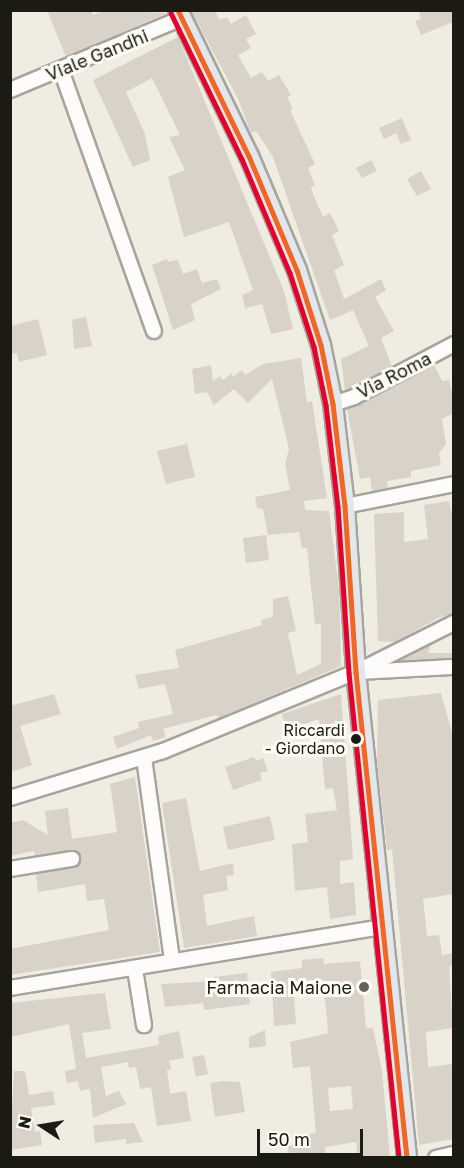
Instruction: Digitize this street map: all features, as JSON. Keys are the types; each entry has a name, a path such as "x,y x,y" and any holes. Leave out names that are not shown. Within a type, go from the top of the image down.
{"main road":[{"path":"180,14 249,156 297,270 321,345 333,404 345,506 356,672 407,1158"}],"street":[{"name":"Viale Gandhi","path":"10,90 60,70 180,14"},
{"path":"60,70 154,331"},
{"name":"Via Roma","path":"333,404 354,397 453,344"},
{"path":"345,506 453,483"},
{"path":"10,798 144,758 356,672 453,623"},
{"path":"356,672 453,667"},
{"path":"144,758 172,960"},
{"path":"10,868 72,859"},
{"path":"10,988 382,927"},
{"path":"135,969 144,1025"},
{"path":"436,1158 453,1154"}],"building":[{"path":"47,10 91,10 93,15 106,10 167,13 66,57"},
{"path":"191,10 214,10 220,20 227,17 231,24 246,15 256,34 246,39 251,48 238,55 251,78 262,72 268,81 279,75 291,95 287,97 293,109 290,110 315,164 308,168 315,186 311,187 313,194 323,217 330,213 339,231 332,235 344,265 334,270 344,299 381,279 386,290 375,297 394,331 381,338 392,367 350,389 345,390 341,359 369,346 353,310 330,320 273,157 256,131 251,133 238,99"},
{"path":"418,10 453,10 453,22 421,35 415,21 421,19"},
{"path":"178,37 284,291 293,329 271,334 262,304 245,308 242,295 253,290 229,222 184,237 168,177 185,170 169,137 180,135 152,78 126,92 145,134 150,160 133,167 93,80"},
{"path":"402,118 411,140 401,144 396,133 384,139 379,128"},
{"path":"371,160 377,171 362,178 356,168"},
{"path":"421,171 431,189 417,196 407,179"},
{"path":"167,259 168,262 178,260 183,274 197,269 202,283 217,279 221,289 191,304 195,320 173,330 152,265"},
{"path":"86,317 92,346 74,349 72,320"},
{"path":"38,319 47,355 19,362 17,353 10,354 10,326"},
{"path":"301,358 307,403 312,401 327,498 304,501 305,510 329,511 339,589 341,666 219,718 216,715 163,729 166,737 153,741 151,735 117,749 113,737 139,728 138,722 173,714 165,684 139,689 135,675 179,668 175,650 262,625 261,620 273,617 273,599 288,596 296,631 288,633 297,675 321,664 321,623 315,625 307,548 302,548 299,532 268,535 263,509 257,508 255,497 290,490 285,464 289,449 272,379 248,403 234,389 214,405 207,392 195,394 192,369 211,365 213,381 220,376 223,380 232,373 233,377 242,370 245,375 263,364"},
{"path":"434,365 442,381 449,380 452,394 452,414 442,419 446,444 439,453 441,465 411,471 411,477 387,481 388,488 372,491 370,477 360,479 347,409"},
{"path":"187,444 195,477 166,484 157,451"},
{"path":"449,501 453,519 453,614 438,618 395,642 378,641 374,514 404,512 404,542 428,539 424,505"},
{"path":"266,535 269,560 246,563 243,538"},
{"path":"431,645 428,653 453,653 453,658 398,661"},
{"path":"441,693 453,737 453,894 423,899 427,936 439,935 442,955 453,953 453,966 449,966 453,1028 426,1032 428,1067 453,1064 453,1139 419,1145 392,849 387,850 377,760 378,700"},
{"path":"54,694 61,714 20,726 32,765 10,772 10,706"},
{"path":"341,694 353,859 340,861 340,884 354,882 356,915 330,919 327,887 295,891 292,844 308,842 305,814 337,810 333,788 325,789 319,719 286,730 282,714"},
{"path":"254,757 256,761 263,758 268,771 260,773 262,780 233,790 225,767"},
{"path":"135,777 160,952 10,975 10,949 109,930 104,899 87,901 85,884 38,892 36,874 77,866 79,853 71,850 35,856 34,851 10,856 10,823 23,820 48,835 45,811 68,808 72,839 117,832 110,784"},
{"path":"186,798 200,871 233,863 234,875 226,876 228,890 203,895 207,926 254,916 257,936 184,948 162,803"},
{"path":"270,816 275,840 228,850 223,827"},
{"path":"323,958 324,964 360,961 366,1028 373,1028 382,1071 390,1158 358,1158 356,1142 325,1147 326,1158 289,1158 288,1146 310,1143 308,1134 316,1133 310,1066 293,1068 290,1042 328,1033 322,979 293,982 296,1024 274,1026 271,972 302,968 302,960","holes":["351,1086 353,1109 330,1111 328,1088"]},
{"path":"247,973 250,1004 204,1010 203,1003 165,1007 161,984 215,981 214,977"},
{"path":"105,993 111,1029 82,1033 86,1058 159,1045 158,1036 179,1031 184,1058 169,1061 171,1070 167,1070 170,1094 186,1091 191,1121 157,1126 151,1087 140,1089 136,1067 129,1068 128,1062 101,1067 106,1096 119,1091 126,1104 93,1118 90,1089 80,1091 78,1081 67,1083 65,1071 76,1069 69,1024 10,1037 10,1003"},
{"path":"265,1030 266,1046 249,1048 249,1037"},
{"path":"204,1055 208,1074 196,1077 192,1057"},
{"path":"14,1071 25,1071 29,1095 53,1091 55,1105 31,1108 35,1132 40,1131 42,1145 10,1150"},
{"path":"240,1082 245,1112 215,1117 210,1083"},
{"path":"134,1123 143,1142 126,1144 126,1139 95,1143 93,1125"}],"transit line":[{"path":"178,10 249,156 297,270 321,345 333,404 345,506 356,672 407,1158"},
{"path":"171,13 242,159 290,273 314,347 326,405 338,507 349,673 399,1158"}],"place":[{"name":"Riccardi - Giordano","path":"356,739"},
{"name":"Farmacia Maione","path":"364,987"}]}
